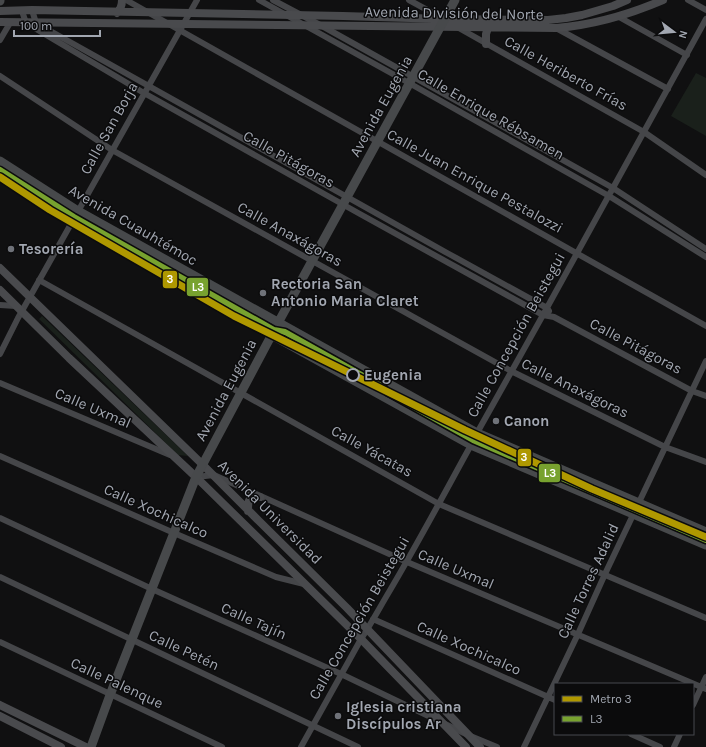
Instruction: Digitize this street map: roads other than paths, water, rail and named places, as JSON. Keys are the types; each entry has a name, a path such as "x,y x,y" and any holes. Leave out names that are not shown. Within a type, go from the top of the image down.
{"main road":[{"path":"117,12 122,6 122,0"},
{"name":"Avenida Eugenia","path":"91,747 110,695 202,464 455,0"},
{"name":"Avenida División del Norte","path":"0,22 169,24 182,27 322,26 548,20 566,18 597,11 627,0"},
{"name":"Avenida División del Norte","path":"0,11 32,10 343,16 442,23 457,28 556,28 582,26 619,17 663,0"},
{"path":"486,44 486,34 488,28"},
{"name":"Avenida Cuauhtémoc","path":"0,161 78,211 477,433 706,532"},
{"name":"Avenida Cuauhtémoc","path":"0,175 72,222 272,335 471,444 706,545"},
{"name":"Avenida Universidad","path":"0,268 202,464 346,608 480,747"},
{"name":"Avenida Universidad","path":"0,290 69,358 176,457 361,639 466,747"},
{"path":"248,511 248,503 250,499 255,496 260,496"},
{"path":"0,705 86,747"},
{"path":"0,716 62,747"}],"street":[{"path":"126,0 169,24"},
{"name":"Calle San Borja","path":"0,354 19,308 29,297 39,280 197,0"},
{"name":"Calle Enrique Rébsamen","path":"259,0 306,26 516,134 613,188 706,249"},
{"name":"Calle Enrique Rébsamen","path":"273,0 322,26 512,141 609,196 706,257"},
{"path":"409,0 442,23"},
{"path":"688,0 706,10"},
{"path":"32,10 36,23"},
{"path":"22,11 26,23"},
{"path":"619,17 687,55"},
{"name":"Calle Concepción Beistegui","path":"301,747 341,674 439,504 706,20"},
{"path":"0,40 10,22"},
{"name":"Calle Pitágoras","path":"26,23 144,93 244,148 345,201 364,207 547,308 554,317"},
{"name":"Calle Pitágoras","path":"36,23 248,141 345,201 360,214 543,315 554,317 692,391 706,396"},
{"name":"Calle Juan Enrique Pestalozzi","path":"182,27 378,141 706,326"},
{"name":"Calle Heriberto Frías","path":"457,28 644,132 706,175"},
{"path":"556,28 668,89"},
{"name":"Calle Anaxágoras","path":"0,76 112,150 511,371 665,447 706,462"},
{"path":"512,141 516,134"},
{"path":"244,148 248,141"},
{"path":"360,214 364,207"},
{"path":"637,214 641,207"},
{"path":"676,238 680,232"},
{"path":"445,261 449,254"},
{"name":"Calle Yácatas","path":"39,280 439,504 706,618"},
{"path":"0,305 19,308"},
{"name":"Calle Torres Adalid","path":"555,683 706,360"},
{"name":"Calle Uxmal","path":"0,384 176,457"},
{"name":"Calle Xochicalco","path":"0,456 276,577 304,584"},
{"name":"Calle Uxmal","path":"196,477 214,476 406,562 692,683"},
{"name":"Calle Tajín","path":"0,518 497,747"},
{"name":"Calle Petén","path":"0,577 358,747"},
{"name":"Calle Xochicalco","path":"373,619 554,700"},
{"name":"Calle Palenque","path":"0,642 222,747"},
{"path":"694,703 704,688 706,677"},
{"name":"Calle Torres Adalid","path":"524,747 554,684"},
{"name":"Calle Uxmal","path":"694,684 704,688"},
{"path":"633,735 660,747"},
{"path":"674,747 680,735"}],"metro line":[{"name":"3","path":"0,177 50,210 234,316 465,430 592,489 706,537"}],"place":[{"name":"Tesorería","path":"11,249"},
{"name":"Rectoria San Antonio Maria Claret","path":"263,293"},
{"name":"Eugenia","path":"353,375"},
{"name":"Canon","path":"496,421"},
{"name":"Iglesia cristiana Discípulos Ar","path":"338,716"}]}
